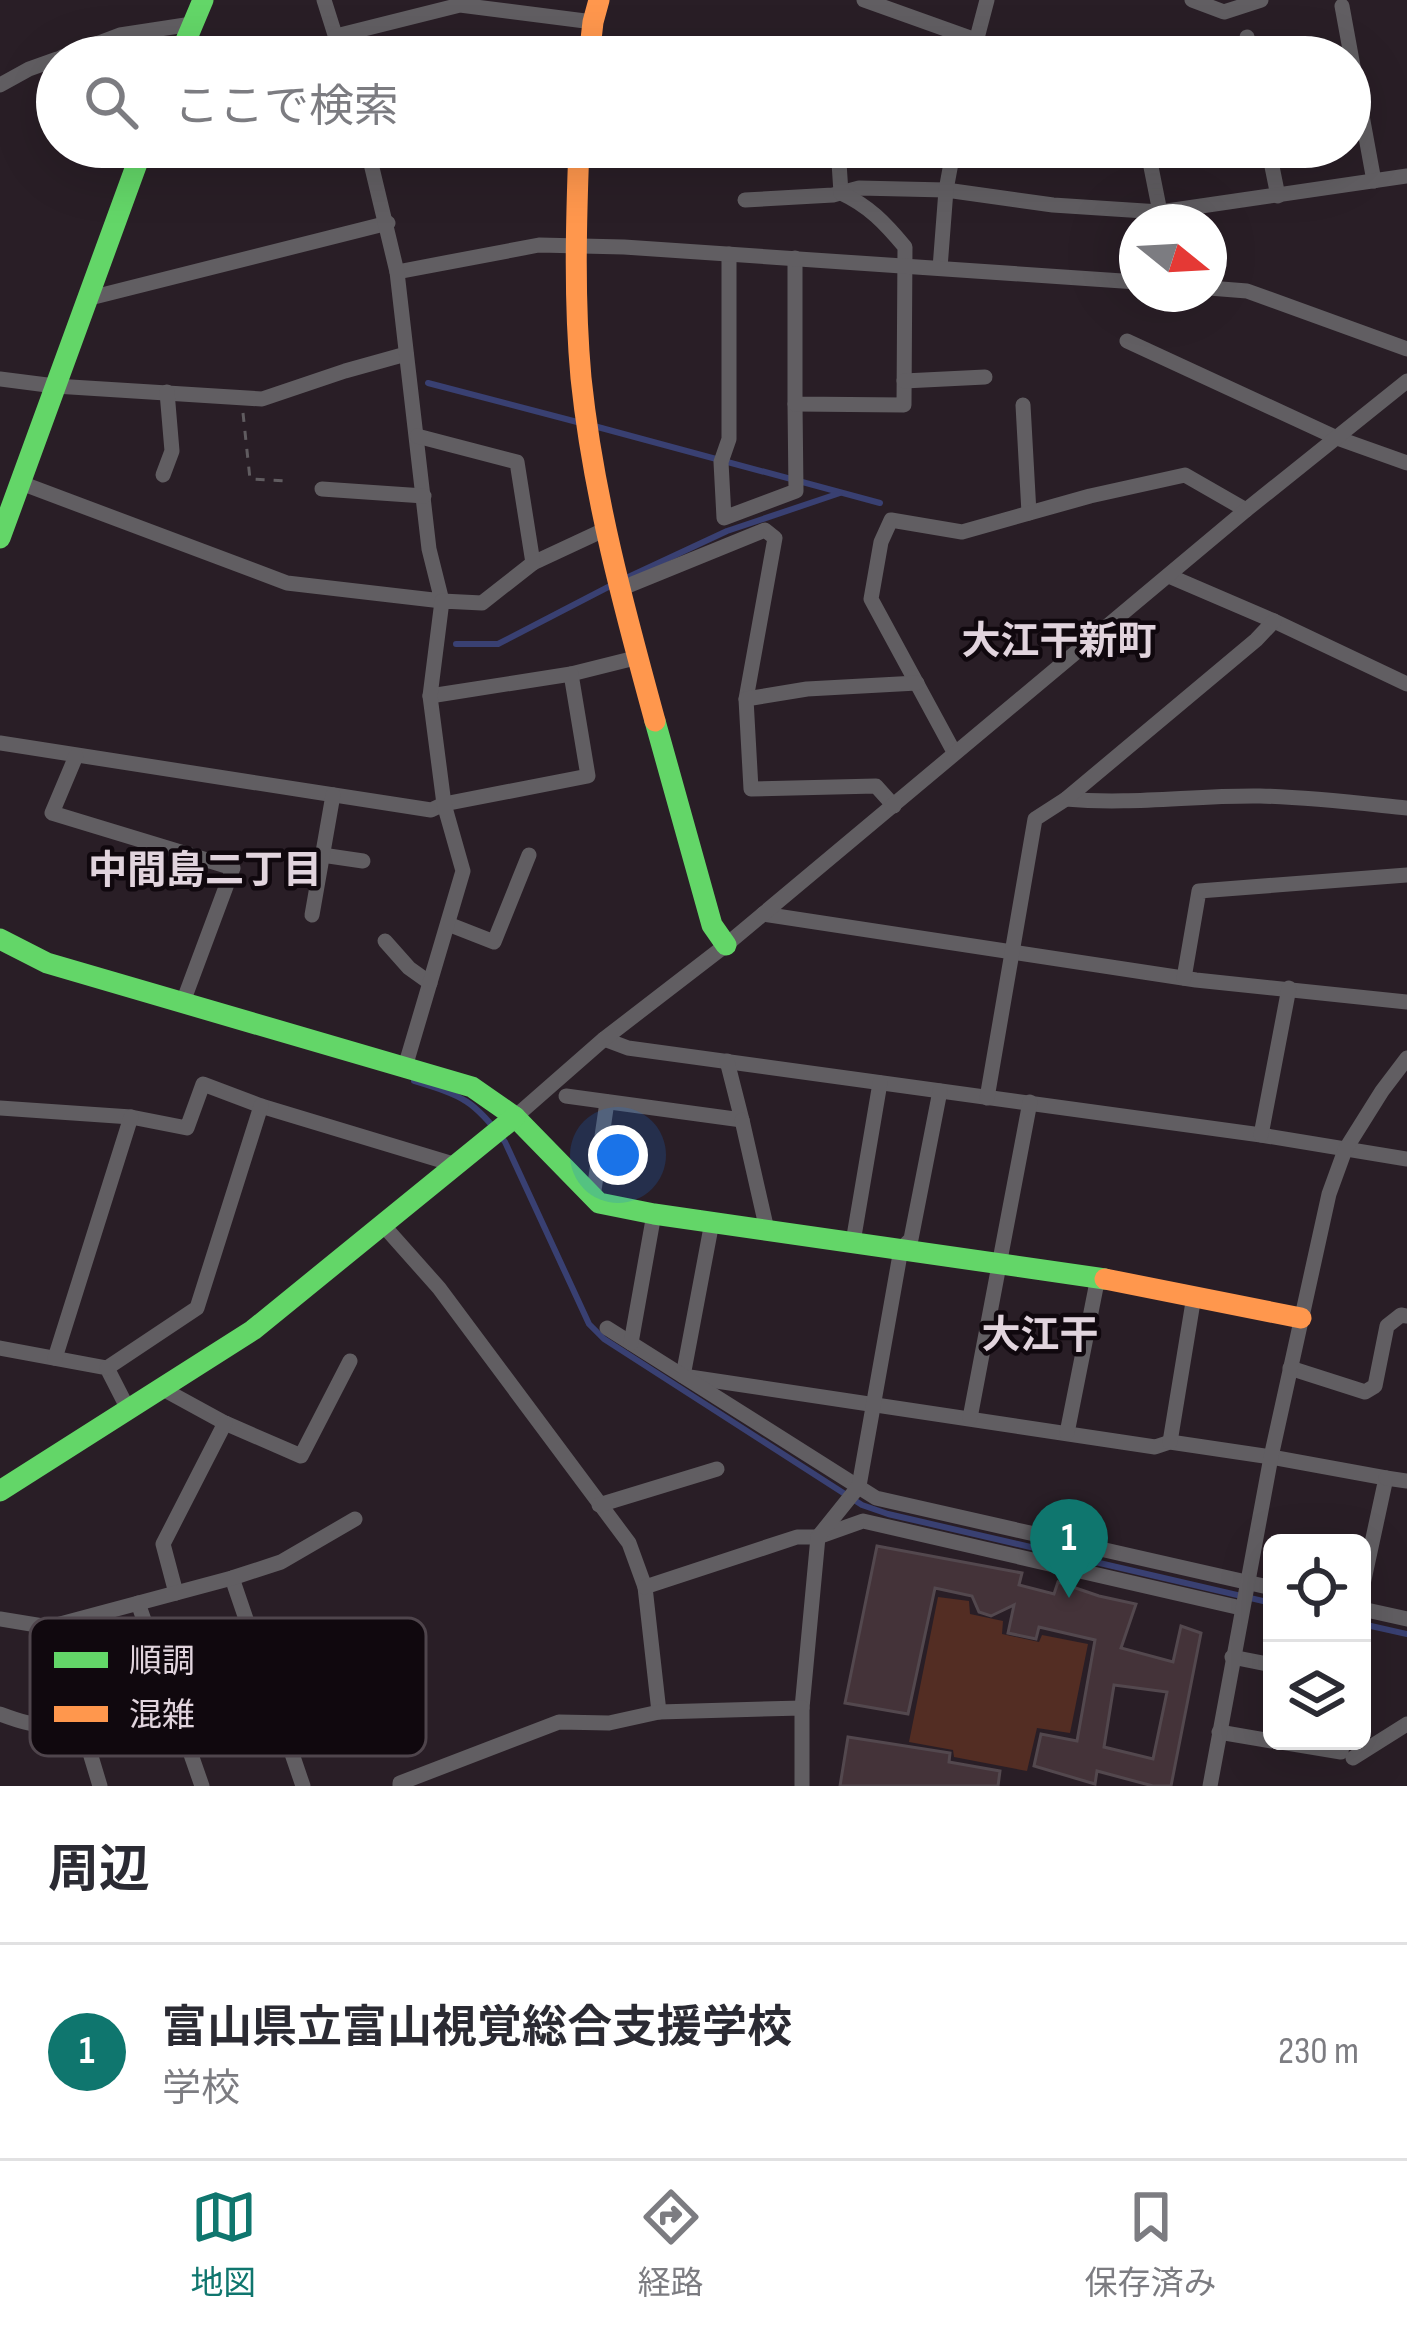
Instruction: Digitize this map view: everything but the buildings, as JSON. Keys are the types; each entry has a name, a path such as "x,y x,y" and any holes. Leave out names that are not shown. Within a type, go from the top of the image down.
{"street":[{"path":"187,36 203,0"},
{"path":"324,0 336,36 460,5 596,11"},
{"path":"865,0 945,36"},
{"path":"977,36 987,0"},
{"path":"1192,0 1224,12 1261,0"},
{"path":"1342,5 1347,36"},
{"path":"117,36 192,24"},
{"path":"0,86 36,69"},
{"path":"0,538 135,168"},
{"path":"374,168 397,272 429,549 442,601 430,696 444,804 463,872 405,1067"},
{"path":"578,168 576,321 585,411 606,530 712,925 726,945"},
{"path":"839,168 841,193"},
{"path":"940,268 951,168"},
{"path":"1152,168 1159,204"},
{"path":"1272,168 1278,196"},
{"path":"1371,168 1373,181"},
{"path":"1219,204 1407,176"},
{"path":"745,200 859,188 946,190 1119,209"},
{"path":"795,404 904,405 905,247 882,219 841,193"},
{"path":"86,299 388,223"},
{"path":"397,272 539,245 574,245 1119,281"},
{"path":"730,254 729,440 721,462 724,518 796,491 795,258"},
{"path":"1227,289 1247,291 1407,349"},
{"path":"1126,341 1336,437 1407,463"},
{"path":"0,379 262,399 406,355"},
{"path":"904,381 985,377"},
{"path":"0,1491 292,1301 1407,381"},
{"path":"163,475 172,452 167,392"},
{"path":"1023,405 1029,513"},
{"path":"417,436 517,462 533,562"},
{"path":"955,752 871,598 890,520 962,532 1185,475 1246,511"},
{"path":"21,483 287,584 442,601 482,603 533,562 606,530"},
{"path":"322,489 424,496"},
{"path":"620,589 765,530 776,538 746,699 751,789 876,786 894,806"},
{"path":"1169,576 1407,684"},
{"path":"987,1098 1035,819 1066,799 1274,621"},
{"path":"430,696 571,674 639,657"},
{"path":"0,743 431,810 588,776 571,674"},
{"path":"746,699 807,689 917,683"},
{"path":"76,755 52,813 233,868 183,1002"},
{"path":"312,915 333,795"},
{"path":"1066,799 1257,796 1407,808"},
{"path":"322,855 363,861"},
{"path":"448,924 494,942 529,855"},
{"path":"1184,978 1199,891 1407,875"},
{"path":"763,914 1184,978 1407,1002"},
{"path":"0,939 47,963 472,1088 515,1117 598,1203 1098,1277 1301,1318"},
{"path":"385,941 430,983"},
{"path":"1262,1136 1289,988"},
{"path":"604,1040 628,1048 1030,1102 1407,1160"},
{"path":"1210,1786 1271,1457 1329,1195 1346,1150 1407,1058"},
{"path":"727,1061 767,1230"},
{"path":"853,1242 880,1083"},
{"path":"2,1113 130,1117 187,1128 203,1084 453,1164"},
{"path":"802,1786 802,1708 818,1537 859,1486 901,1249 911,1239 940,1091"},
{"path":"566,1096 742,1120"},
{"path":"593,1197 607,1102"},
{"path":"970,1418 1030,1102"},
{"path":"0,1348 107,1368 197,1308 261,1106"},
{"path":"55,1358 130,1117"},
{"path":"631,1343 654,1214"},
{"path":"682,1376 712,1222"},
{"path":"383,1225 439,1288 629,1543 645,1587 659,1712"},
{"path":"1067,1433 1098,1277"},
{"path":"1170,1442 1194,1296"},
{"path":"1290,1368 1365,1392 1375,1386 1388,1326 1401,1315 1407,1316"},
{"path":"607,1328 876,1498 1263,1586"},
{"path":"161,1388 301,1456 350,1361"},
{"path":"107,1368 128,1409"},
{"path":"682,1376 1155,1447 1170,1442 1407,1481"},
{"path":"176,1593 164,1544 225,1423"},
{"path":"599,1505 717,1469"},
{"path":"1371,1547 1386,1478"},
{"path":"82,1618 281,1562 355,1519"},
{"path":"645,1587 796,1537 818,1537 863,1521 1241,1608"},
{"path":"232,1578 246,1618"},
{"path":"138,1603 143,1618"},
{"path":"1371,1611 1407,1619"},
{"path":"0,1619 30,1624"},
{"path":"1232,1657 1263,1663"},
{"path":"397,1785 559,1722 609,1723 659,1712 802,1708"},
{"path":"0,1714 30,1724"},
{"path":"1353,1758 1407,1724"},
{"path":"1219,1732 1263,1739"},
{"path":"91,1756 100,1786"},
{"path":"192,1756 202,1786"},
{"path":"293,1756 303,1786"}],"path":[{"path":"242,399 250,479 290,481"}],"shaded area":[{"path":"938,1597 969,1601 970,1614 1003,1621 1002,1634 1039,1642 1042,1635 1088,1644 1070,1733 1037,1728 1027,1771 954,1757 953,1750 909,1742"}],"waterway":[{"path":"428,383 581,423"},
{"path":"594,426 880,503"},
{"path":"624,579 727,531 840,493"},
{"path":"456,644 498,644 612,585"},
{"path":"414,1081 466,1101 505,1142 589,1324 604,1339 862,1505 1263,1601"},
{"path":"1371,1626 1407,1634"}],"traffic: fast":[{"path":"188,36 203,0"},
{"path":"0,538 135,168"},
{"path":"655,721 712,925 726,945"},
{"path":"0,939 47,963 472,1087 515,1117 599,1203 1105,1279"},
{"path":"0,1491 253,1330 515,1117"}],"traffic: slow":[{"path":"591,36 599,0"},
{"path":"578,168 576,291 586,421 611,551 655,721"},
{"path":"1105,1279 1301,1318"}],"place":[{"name":"富山県立富山視覚総合支援学校","path":"1069,1598"}],"district":[{"name":"大江干新町","path":"1059,642"},
{"name":"中間島二丁目","path":"205,871"},
{"name":"大江干","path":"1040,1336"}]}
